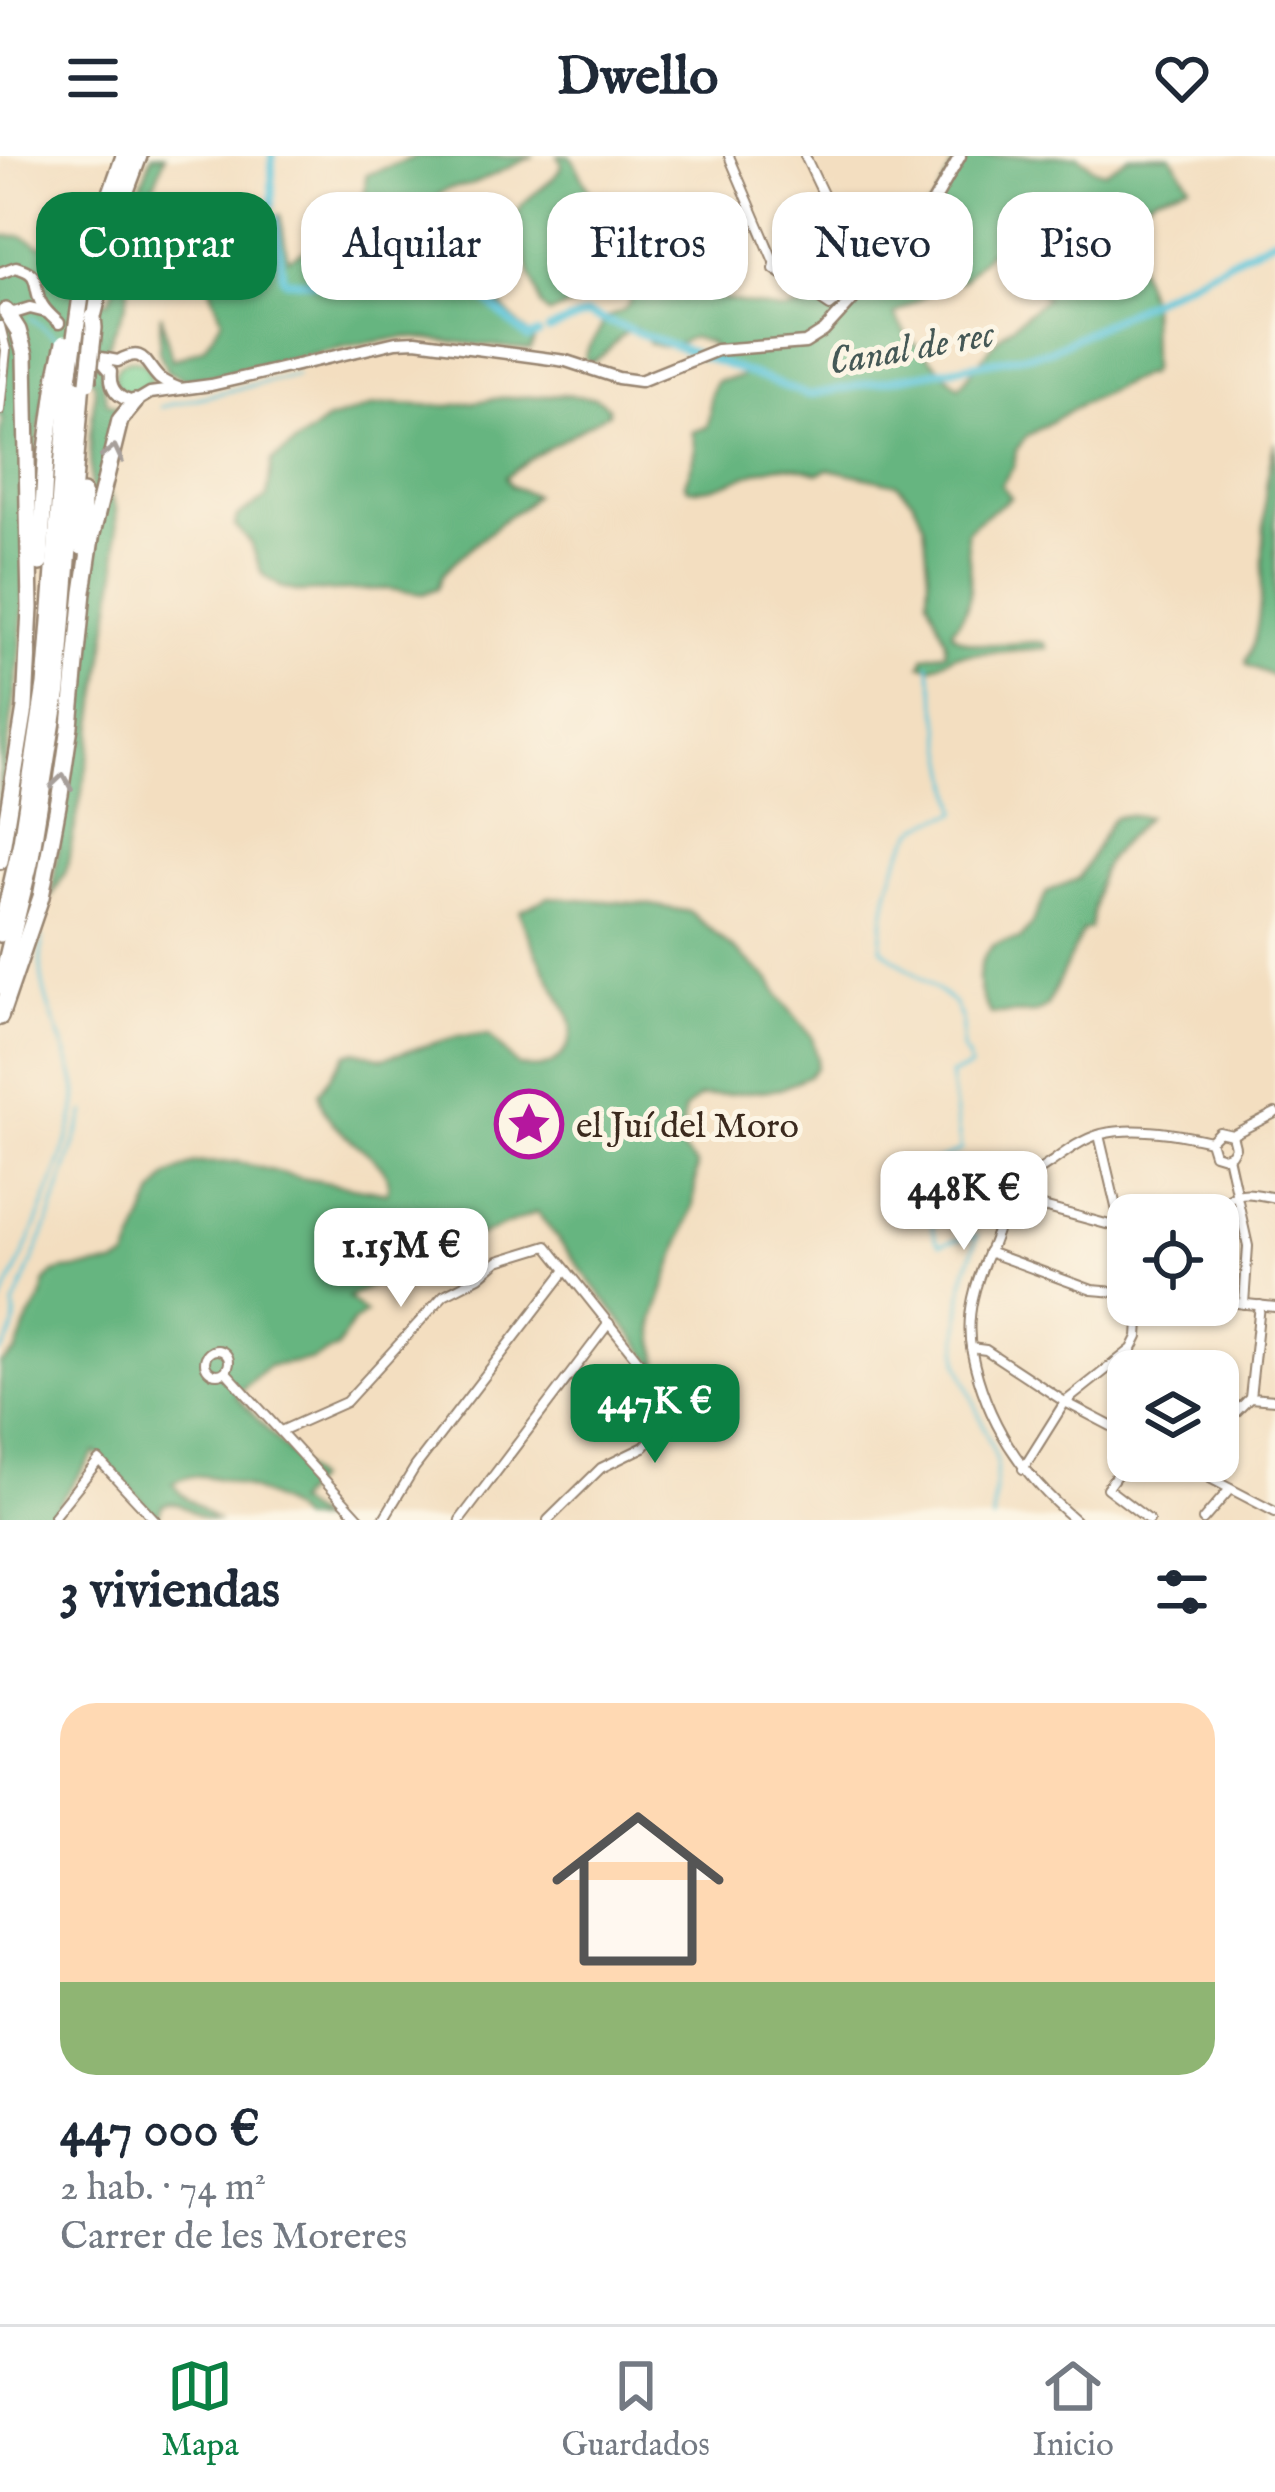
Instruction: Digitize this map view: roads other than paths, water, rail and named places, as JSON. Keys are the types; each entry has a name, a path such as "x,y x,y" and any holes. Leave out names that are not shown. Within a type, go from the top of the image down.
{"highway":[{"path":"0,986 30,863 58,690 79,295 124,156"},
{"path":"0,861 38,596 46,457 74,379 120,207 139,156"},
{"path":"1,312 23,346 26,378 30,608 25,708"},
{"path":"74,379 83,449 82,592"},
{"path":"0,934 21,842 45,686 74,379"},
{"path":"0,1017 41,897 64,772 92,538 120,420 143,397"}],"street":[{"path":"728,156 772,255"},
{"path":"805,156 822,192"},
{"path":"939,192 960,156"},
{"path":"0,273 16,267 27,271 36,284"},
{"path":"0,410 6,360 1,312 22,312 36,298"},
{"path":"40,300 46,312"},
{"path":"143,397 155,384 152,364 127,356 115,367 115,392 121,398 143,397 211,385 408,341 566,361 640,381 717,350 805,344 824,331 850,300"},
{"path":"30,308 59,322"},
{"path":"155,373 178,388"},
{"path":"1210,1141 1219,1132 1232,1135 1275,1113"},
{"path":"1075,1520 1023,1469 990,1413 970,1348 974,1291 1010,1198 1022,1183 1078,1144 1099,1135 1141,1132 1210,1141"},
{"path":"1099,1135 1116,1194"},
{"path":"1228,1156 1235,1147 1232,1135"},
{"path":"1210,1141 1214,1154 1228,1156"},
{"path":"1228,1156 1248,1246 1244,1304"},
{"path":"1237,1193 1275,1198"},
{"path":"1010,1198 1107,1222"},
{"path":"281,1431 346,1402 444,1295 498,1261 547,1246 668,1398 670,1419 644,1447 601,1468 560,1516 548,1520"},
{"path":"988,1252 1107,1291"},
{"path":"383,1520 415,1467 567,1269"},
{"path":"1239,1303 1275,1306"},
{"path":"1239,1409 1250,1398 1260,1305"},
{"path":"460,1520 609,1323"},
{"path":"1023,1469 1065,1402 1132,1348 1139,1326"},
{"path":"970,1348 986,1350 1107,1424"},
{"path":"226,1372 355,1518"},
{"path":"1250,1398 1275,1400"},
{"path":"54,1518 99,1460 154,1520"},
{"path":"1111,1482 1107,1488 1149,1520"},
{"path":"1218,1482 1275,1512"},
{"path":"1203,1520 1230,1489"}],"waterway":[{"name":"Canal de rec","path":"272,156 272,192"},
{"name":"Canal de rec","path":"277,233 286,281 472,287 528,338 538,334"},
{"name":"Canal de rec","path":"548,330 587,314 808,395 1049,351 1275,238"},
{"path":"31,318 57,338"},
{"path":"161,407 296,375"},
{"path":"929,664 958,812 924,825 906,843 889,887 881,948 954,1003 962,1020 962,1050 970,1068 950,1075 961,1150 917,1169 940,1244 977,1235 963,1282 959,1363 997,1461 993,1520"},
{"path":"0,1306 47,1197 75,1109 73,1074 43,982 43,938"},
{"path":"0,1353 13,1331 14,1306 50,1219 85,1112"}],"place":[{"name":"el Juí del Moro","path":"529,1124"}]}
